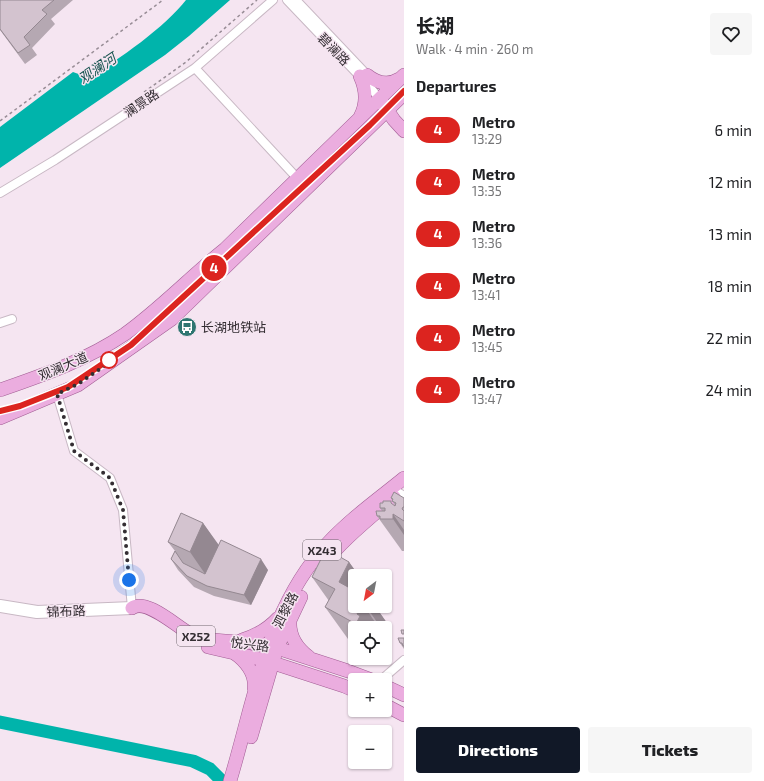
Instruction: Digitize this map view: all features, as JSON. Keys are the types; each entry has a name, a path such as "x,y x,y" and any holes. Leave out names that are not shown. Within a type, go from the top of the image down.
{"main road":[{"path":"357,121 361,114 364,100 364,76 386,83 396,81 402,77"},
{"name":"观澜大道","path":"0,390 83,359 124,334 143,320 201,268 225,249 402,77"},
{"name":"观澜大道","path":"0,418 78,384 172,319 404,94"},
{"path":"382,97 404,126"},
{"path":"368,129 373,126 383,124 404,126"},
{"name":"泗黎路","path":"233,780 268,661 287,615 294,592 320,552 350,522 400,491 404,478"},
{"name":"锦布路","path":"0,606 36,612 132,608"},
{"name":"悦兴路","path":"132,608 151,614 196,643 230,646 255,642 353,673"},
{"path":"301,672 286,674 276,680 258,696 253,677 247,664 235,654 230,646 254,636 287,615 294,641 298,648 312,659"},
{"name":"悦兴路","path":"230,646 268,661 348,688"},
{"path":"392,689 404,695"},
{"path":"392,708 404,714"}],"street":[{"name":"澜景路","path":"0,193 55,160 195,68 273,0"},
{"name":"碧澜路","path":"287,0 364,76"},
{"name":"碧澜路","path":"296,0 382,97"},
{"path":"195,68 298,179"},
{"path":"0,323 12,319"},
{"path":"57,394 74,451 110,478 123,510 132,608"},
{"path":"389,673 404,660"}],"path":[{"path":"0,121 163,0"},
{"path":"142,93 186,62 257,0"}],"shaded area":[{"path":"186,0 230,0 165,55 0,168 0,127 73,72 84,76 89,76 113,62 141,42 167,20"}],"building":[{"path":"0,0 54,0 42,10 47,14 24,37 30,45 18,53 0,29"},
{"path":"394,492 404,498 404,507 402,509 404,511 404,521 393,514 393,519 380,519 380,516 377,516 376,511 385,511 385,508 380,508 380,503 383,503 383,501 391,501 391,503 395,506 396,503 392,501 393,499 391,498"},
{"path":"181,513 203,523 190,552 168,542"},
{"path":"221,540 261,559 244,595 207,586 187,576 171,559 175,551 183,563 205,574"},
{"path":"326,549 349,562 339,582 348,587 348,613 358,613 360,616 358,621 351,621 325,607 335,589 312,577"},
{"path":"398,638 404,638 404,646 400,643"}],"waterway":[{"path":"0,722 193,761 210,769 222,781"}],"metro line":[{"name":"4","path":"0,411 20,406 68,387 131,345 370,125 404,91"}],"place":[{"name":"长湖地铁站","path":"187,327"}],"route":[{"path":"109,360 113,360 78,384 57,394 74,451 110,478 123,510 129,580"}],"water label":[{"name":"观澜河","path":"97,68"}]}
